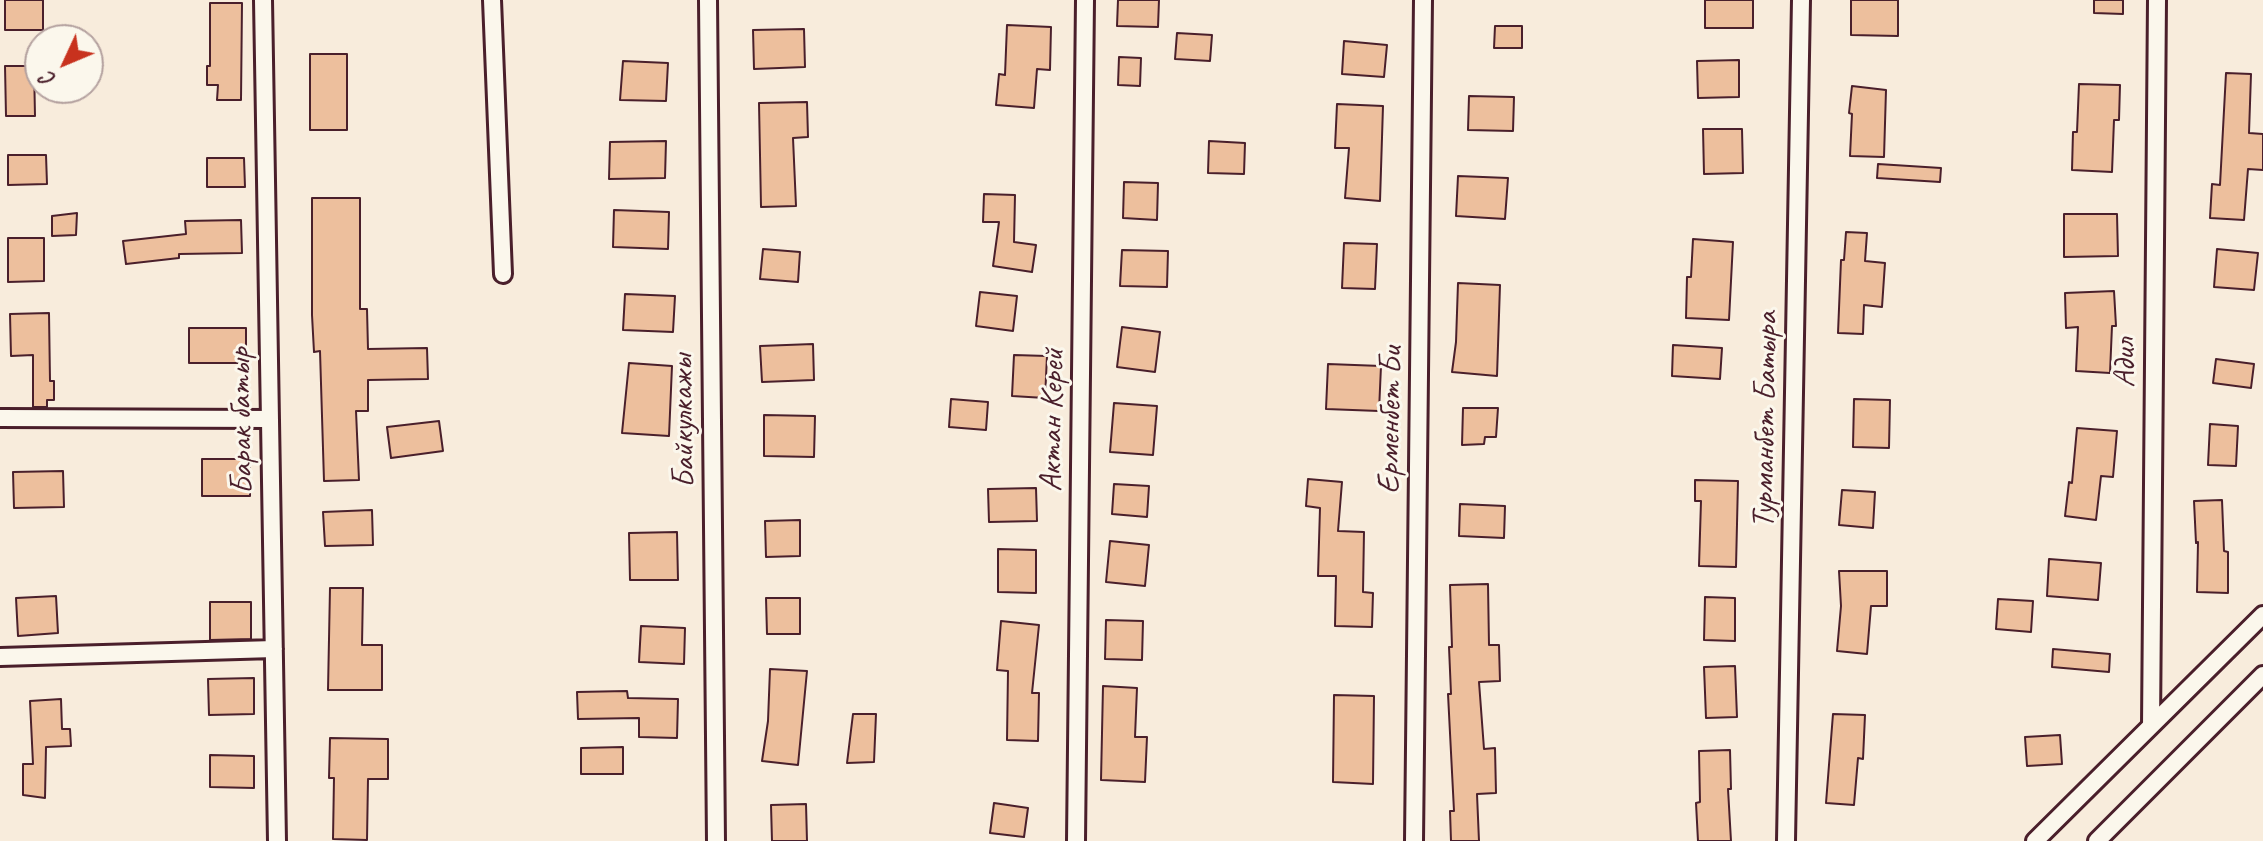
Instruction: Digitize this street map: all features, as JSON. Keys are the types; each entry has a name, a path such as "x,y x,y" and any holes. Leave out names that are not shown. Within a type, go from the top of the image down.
{"street":[{"name":"Барак батыр","path":"263,0 277,841"},
{"path":"492,0 503,274"},
{"name":"Байкулкажы","path":"708,0 716,841"},
{"name":"Актан Керей","path":"1076,841 1085,0"},
{"name":"Ерменбет Би","path":"1414,841 1423,0"},
{"name":"Турманбет Батыра","path":"1786,841 1801,0"},
{"name":"Адил","path":"2151,726 2157,0"},
{"path":"0,418 270,419"},
{"path":"2035,841 2263,615"},
{"path":"0,657 274,649"},
{"path":"2097,841 2263,675"}],"building":[{"path":"5,0 43,0 43,24 24,24 24,30 5,30"},
{"path":"1118,0 1159,0 1158,27 1117,26"},
{"path":"1705,0 1753,0 1753,28 1705,28"},
{"path":"1851,0 1898,0 1898,36 1851,35"},
{"path":"2094,0 2123,0 2123,14 2094,13"},
{"path":"210,3 242,3 241,100 217,100 218,85 207,85"},
{"path":"1007,25 1051,27 1050,70 1037,69 1034,108 996,105 999,74 1005,75"},
{"path":"1495,26 1522,26 1522,48 1494,48"},
{"path":"804,29 805,67 754,69 753,30"},
{"path":"1177,33 1212,35 1210,61 1175,59"},
{"path":"1344,41 1387,45 1384,77 1342,74"},
{"path":"310,54 347,54 347,130 310,130"},
{"path":"1119,57 1141,58 1140,86 1118,85"},
{"path":"1739,60 1739,97 1698,98 1697,61"},
{"path":"623,61 668,63 666,101 620,100"},
{"path":"5,66 24,66 24,104 35,104 35,116 6,116"},
{"path":"2226,73 2251,74 2249,133 2263,134 2263,170 2248,169 2244,220 2210,218 2212,184 2220,185"},
{"path":"2079,84 2120,85 2119,120 2114,120 2112,172 2072,170"},
{"path":"1852,86 1886,90 1884,157 1850,156"},
{"path":"1469,96 1514,97 1513,131 1468,130"},
{"path":"807,102 808,137 793,138 796,206 761,207 759,103"},
{"path":"1337,104 1383,106 1380,201 1345,198 1349,148 1335,148"},
{"path":"1703,129 1742,129 1743,173 1704,174"},
{"path":"666,141 665,178 609,179 610,142"},
{"path":"1209,141 1245,143 1244,174 1208,173"},
{"path":"8,155 46,155 47,184 8,185"},
{"path":"207,158 244,158 245,187 207,187"},
{"path":"1878,164 1941,168 1940,182 1877,178"},
{"path":"1458,176 1508,178 1505,219 1456,216"},
{"path":"1124,182 1158,183 1157,220 1123,218"},
{"path":"984,194 1015,195 1014,242 1036,245 1032,272 993,266 999,222 983,222"},
{"path":"312,198 360,198 360,309 367,309 368,349 427,348 428,379 368,380 368,411 356,411 359,480 324,481 320,351 314,352 312,315"},
{"path":"614,210 669,212 668,249 613,247"},
{"path":"77,213 76,235 52,236 52,216"},
{"path":"2064,214 2117,214 2118,256 2064,257"},
{"path":"241,220 242,253 179,254 179,258 126,264 123,241 186,234 185,221"},
{"path":"1846,232 1867,233 1865,261 1885,263 1882,307 1864,305 1863,334 1838,333 1841,260 1844,260"},
{"path":"8,238 44,238 44,281 8,282"},
{"path":"1693,239 1733,242 1729,320 1686,318 1687,277 1691,277"},
{"path":"1344,243 1377,244 1375,289 1342,288"},
{"path":"763,249 800,252 798,282 760,279"},
{"path":"2217,249 2258,253 2254,290 2214,287"},
{"path":"1122,250 1168,251 1167,287 1120,286"},
{"path":"1458,283 1500,285 1497,376 1452,372"},
{"path":"2114,291 2116,326 2112,326 2110,373 2076,371 2078,327 2066,328 2065,293"},
{"path":"980,292 1017,296 1013,331 976,326"},
{"path":"625,294 675,296 673,332 623,330"},
{"path":"49,313 50,381 54,381 54,400 47,400 47,407 33,407 33,355 11,356 10,314"},
{"path":"1122,327 1160,332 1155,372 1117,367"},
{"path":"189,328 246,328 246,363 189,363"},
{"path":"813,344 814,380 762,382 760,346"},
{"path":"1673,345 1722,348 1720,379 1672,376"},
{"path":"1014,355 1047,356 1045,398 1012,396"},
{"path":"2216,359 2254,364 2251,388 2213,383"},
{"path":"629,363 672,366 669,436 622,433"},
{"path":"1328,364 1381,366 1379,411 1326,409"},
{"path":"951,399 988,402 986,430 949,427"},
{"path":"1854,399 1890,400 1889,448 1853,447"},
{"path":"1114,403 1157,406 1153,455 1110,452"},
{"path":"1463,408 1498,408 1496,437 1485,437 1484,444 1462,445"},
{"path":"764,415 815,416 814,457 764,456"},
{"path":"439,421 443,451 391,458 387,427"},
{"path":"2210,424 2238,426 2236,466 2208,465"},
{"path":"2077,428 2117,431 2113,477 2101,476 2096,520 2065,516 2069,482 2072,483"},
{"path":"202,459 250,459 250,496 202,496"},
{"path":"63,471 64,507 14,508 13,472"},
{"path":"1308,479 1342,482 1338,531 1364,532 1363,592 1373,593 1372,627 1335,626 1336,576 1318,576 1320,508 1306,506"},
{"path":"1695,480 1738,481 1736,567 1699,566 1701,501 1695,501"},
{"path":"1114,484 1149,486 1147,517 1112,514"},
{"path":"1036,488 1037,521 989,522 988,489"},
{"path":"1842,490 1875,492 1873,528 1839,525"},
{"path":"2222,500 2224,551 2228,552 2228,593 2197,592 2198,542 2194,501"},
{"path":"1460,504 1505,506 1504,538 1459,536"},
{"path":"372,510 373,545 325,546 323,512"},
{"path":"800,520 800,556 766,557 765,521"},
{"path":"677,532 678,580 630,580 629,533"},
{"path":"1110,541 1149,545 1145,586 1106,582"},
{"path":"998,549 1036,550 1036,593 998,592"},
{"path":"2049,559 2101,563 2098,600 2047,596"},
{"path":"1839,571 1887,571 1887,606 1871,606 1867,654 1837,651 1841,606"},
{"path":"1488,584 1489,645 1499,645 1500,681 1479,682 1484,749 1495,748 1496,793 1477,794 1479,841 1451,841 1450,811 1454,811 1448,694 1451,694 1449,647 1452,647 1450,585"},
{"path":"330,588 363,588 362,645 382,645 382,690 328,690"},
{"path":"56,596 58,633 18,636 16,598"},
{"path":"1705,597 1735,598 1735,641 1704,640"},
{"path":"766,598 800,598 800,634 767,634"},
{"path":"1998,599 2033,601 2031,632 1996,629"},
{"path":"210,602 251,602 251,639 210,640"},
{"path":"1106,620 1143,621 1142,660 1105,659"},
{"path":"1001,621 1039,625 1032,693 1039,693 1038,741 1007,740 1008,671 997,670"},
{"path":"641,626 685,628 684,664 639,662"},
{"path":"2053,649 2110,654 2109,672 2052,667"},
{"path":"1735,666 1737,717 1706,718 1704,667"},
{"path":"770,669 807,671 798,765 762,761 768,721"},
{"path":"254,678 254,714 209,715 208,679"},
{"path":"1103,686 1137,688 1135,737 1147,737 1145,782 1101,780"},
{"path":"627,691 628,698 678,699 677,738 639,737 639,718 578,719 577,692"},
{"path":"1334,695 1374,696 1373,784 1333,782"},
{"path":"61,699 62,729 70,729 71,746 46,747 45,798 23,795 23,764 33,764 30,701"},
{"path":"853,714 876,714 874,762 847,763"},
{"path":"1833,714 1865,715 1863,759 1858,758 1854,805 1826,803"},
{"path":"2060,735 2062,764 2027,766 2025,737"},
{"path":"330,738 388,739 388,779 368,779 367,840 333,839 334,778 329,778"},
{"path":"623,747 623,774 581,774 581,748"},
{"path":"1730,750 1731,789 1728,789 1731,841 1698,841 1696,803 1700,802 1699,751"},
{"path":"210,755 254,756 254,788 210,787"},
{"path":"994,803 1028,808 1024,837 990,833"},
{"path":"806,804 807,841 772,841 771,805"}]}
